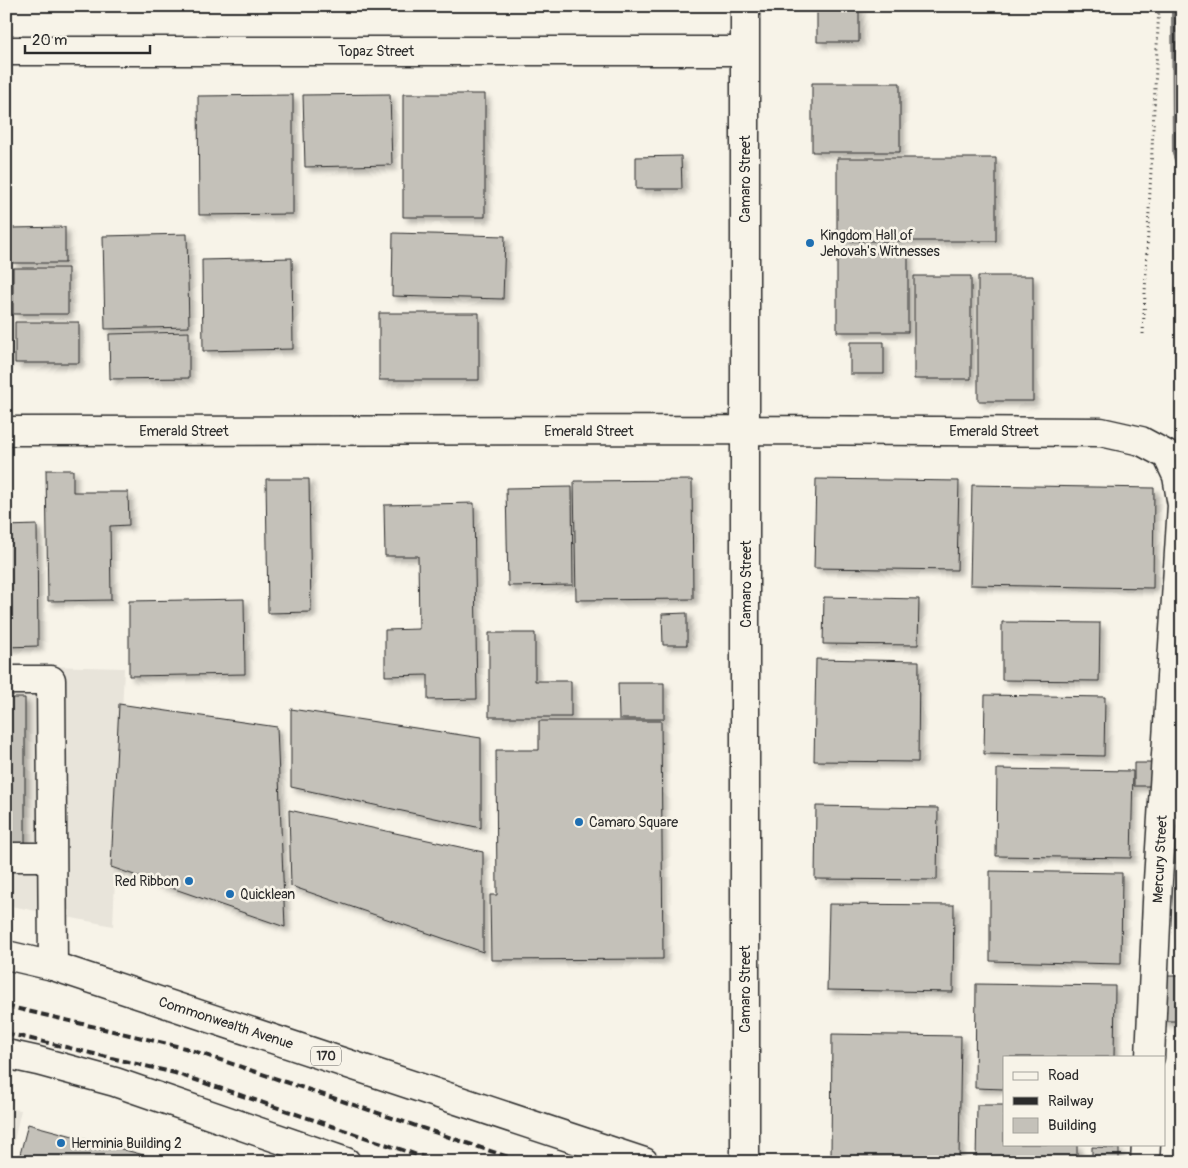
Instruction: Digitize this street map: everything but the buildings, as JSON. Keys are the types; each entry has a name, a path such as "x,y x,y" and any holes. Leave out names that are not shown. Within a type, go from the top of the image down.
{"street":[{"name":"Camaro Street","path":"745,6 745,1162"},
{"name":"Topaz Street","path":"6,51 745,51"},
{"name":"Emerald Street","path":"6,431 746,430 1101,432 1141,441 1167,455"},
{"name":"Mercury Street","path":"1150,1056 1158,880 1182,505 1177,476 1167,455"},
{"path":"6,680 51,680 53,966"},
{"path":"6,857 52,857"},
{"name":"Commonwealth Avenue","path":"6,955 53,966 644,1162"},
{"path":"6,1054 115,1082 346,1162"},
{"path":"1145,1162 1146,1146"}],"path":[{"path":"1144,334 1159,6"}],"shaded area":[{"path":"6,665 124,668 113,926 6,905"},
{"path":"6,1108 21,1110 9,1162 6,1162"}],"waterway":[{"path":"1177,6 1178,153 1182,165"}],"railway":[{"path":"6,1006 185,1048 523,1162"},
{"path":"6,1033 175,1073 438,1162"}],"place":[{"name":"Kingdom Hall of Jehovah's Witnesses","path":"810,243"},
{"name":"Camaro Square","path":"579,822"},
{"name":"Red Ribbon","path":"189,881"},
{"name":"Quicklean","path":"230,894"},
{"name":"Herminia Building 2","path":"61,1143"}]}
